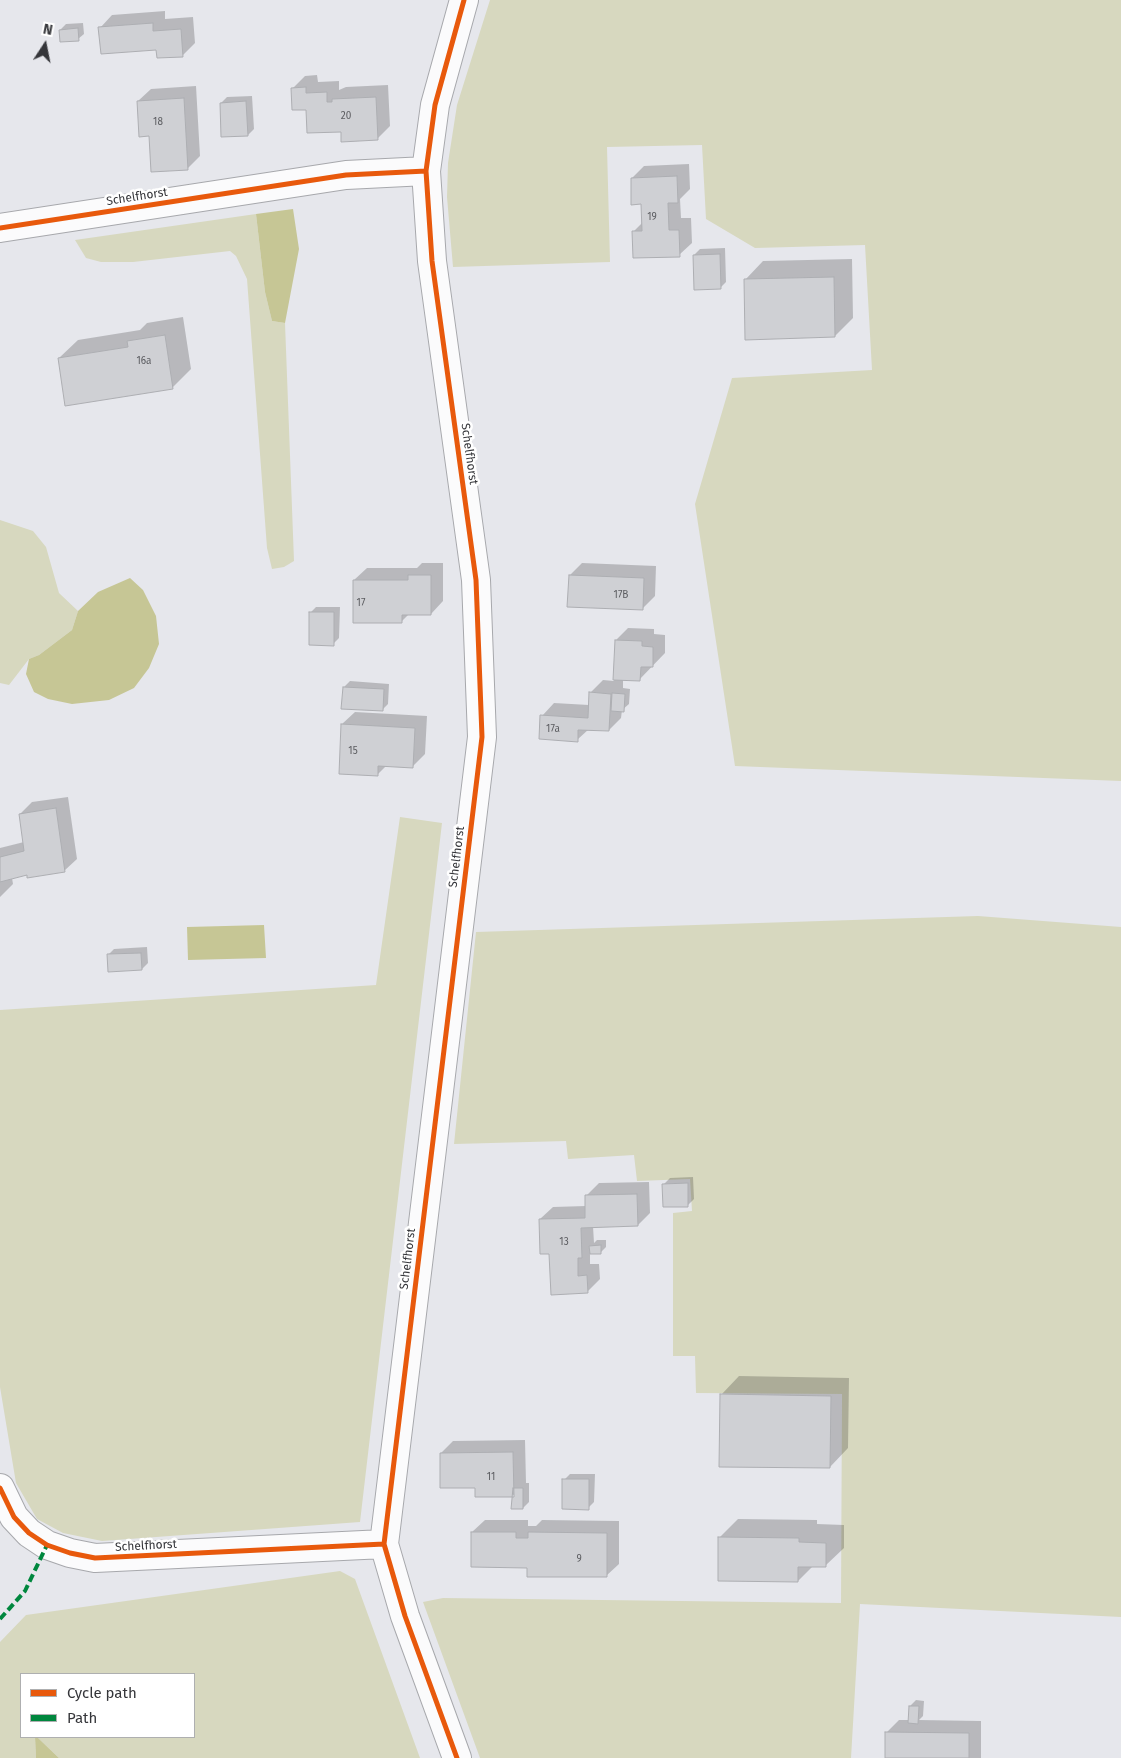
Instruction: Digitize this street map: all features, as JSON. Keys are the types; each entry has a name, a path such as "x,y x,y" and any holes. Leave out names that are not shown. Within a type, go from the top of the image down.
{"street":[{"name":"Schelfhorst","path":"457,1758 405,1616 384,1544 482,737 476,580 432,261 426,171 434,105 464,0"},
{"name":"Schelfhorst","path":"0,228 346,175 426,171"},
{"name":"Schelfhorst","path":"0,1488 14,1517 29,1533 47,1545 70,1553 95,1558 384,1544"}],"shaded area":[{"path":"490,0 1121,0 1121,781 735,766 695,504 732,378 872,370 865,245 755,248 706,219 702,145 607,147 610,262 453,267 447,197 448,163 457,105"},
{"path":"293,209 299,249 285,323 272,321 265,292 256,214"},
{"path":"256,214 265,292 272,321 285,323 294,561 284,567 272,569 267,548 247,279 236,256 230,251 133,262 101,262 86,258 75,240"},
{"path":"0,520 33,531 46,547 59,593 78,611 72,630 39,655 29,659 9,685 0,683"},
{"path":"130,578 143,590 156,616 159,644 149,668 134,688 109,700 72,704 48,699 34,692 26,674 29,659 39,655 72,630 78,611 98,592"},
{"path":"400,817 442,823 360,1522 102,1541 63,1533 37,1519 16,1483 0,1387 0,1010 376,985"},
{"path":"978,916 1121,927 1121,1617 860,1604 851,1758 480,1758 423,1602 443,1598 841,1603 842,1394 696,1393 695,1356 673,1356 673,1213 692,1211 690,1179 637,1181 634,1155 568,1159 566,1141 454,1144 476,932"},
{"path":"264,925 266,958 188,960 187,927"},
{"path":"340,1571 355,1579 420,1758 59,1758 38,1738 195,1738 195,1673 20,1673 20,1738 35,1738 36,1758 0,1758 0,1642 26,1615"},
{"path":"35,1738 38,1738 59,1758 36,1758"}],"building":[{"path":"153,23 153,31 181,29 183,57 157,58 156,50 101,54 98,27"},
{"path":"78,28 79,41 60,42 59,30"},
{"path":"306,87 306,93 327,92 327,102 332,102 332,99 376,97 378,140 341,142 341,132 307,133 306,110 292,110 291,88"},
{"path":"184,98 188,170 151,172 149,136 139,137 137,101"},
{"path":"246,101 248,136 221,137 220,103"},
{"path":"677,176 678,203 668,203 669,230 679,230 680,257 633,258 632,231 642,231 641,204 631,205 631,178"},
{"path":"720,254 721,289 694,290 693,255"},
{"path":"834,277 835,337 745,340 744,279"},
{"path":"165,335 173,389 65,406 58,358 128,347 127,341"},
{"path":"408,575 431,575 431,615 402,615 402,623 353,623 353,580 408,580"},
{"path":"569,575 644,578 643,610 567,607"},
{"path":"309,612 334,612 334,646 309,645"},
{"path":"615,640 642,641 642,646 653,647 653,667 641,667 640,681 613,680"},
{"path":"343,687 384,689 383,711 341,709"},
{"path":"589,692 611,694 609,731 578,730 578,742 539,739 540,715 588,718"},
{"path":"612,693 625,694 624,712 611,711"},
{"path":"341,724 415,728 413,768 378,766 378,776 339,774"},
{"path":"56,808 65,872 27,878 27,875 0,882 0,857 24,851 19,814"},
{"path":"141,953 142,970 108,972 107,954"},
{"path":"688,1183 688,1207 663,1207 662,1184"},
{"path":"637,1194 638,1226 581,1228 582,1258 578,1258 578,1276 587,1275 588,1293 551,1295 549,1254 540,1254 539,1219 585,1218 585,1195"},
{"path":"601,1245 601,1254 590,1254 589,1246"},
{"path":"720,1394 831,1396 830,1468 719,1467"},
{"path":"513,1452 514,1497 475,1497 475,1488 440,1488 440,1453"},
{"path":"562,1479 589,1479 589,1510 562,1509"},
{"path":"513,1488 523,1488 523,1509 511,1509"},
{"path":"471,1532 516,1532 516,1538 528,1538 528,1532 607,1533 607,1577 527,1577 527,1568 471,1567"},
{"path":"718,1537 799,1538 799,1542 826,1543 826,1567 798,1567 798,1582 718,1581"},
{"path":"909,1706 919,1706 918,1724 908,1723"},
{"path":"885,1732 969,1733 969,1758 885,1758"}],"marked path":[{"path":"0,1619 25,1591 47,1545"}],"cycle path":[{"path":"457,1758 405,1616 384,1544 482,737 476,580 432,261 426,171 435,105 464,0"},
{"path":"0,228 346,175 426,171"},
{"path":"0,1488 14,1517 29,1533 47,1545 70,1553 95,1558 384,1544"}]}
